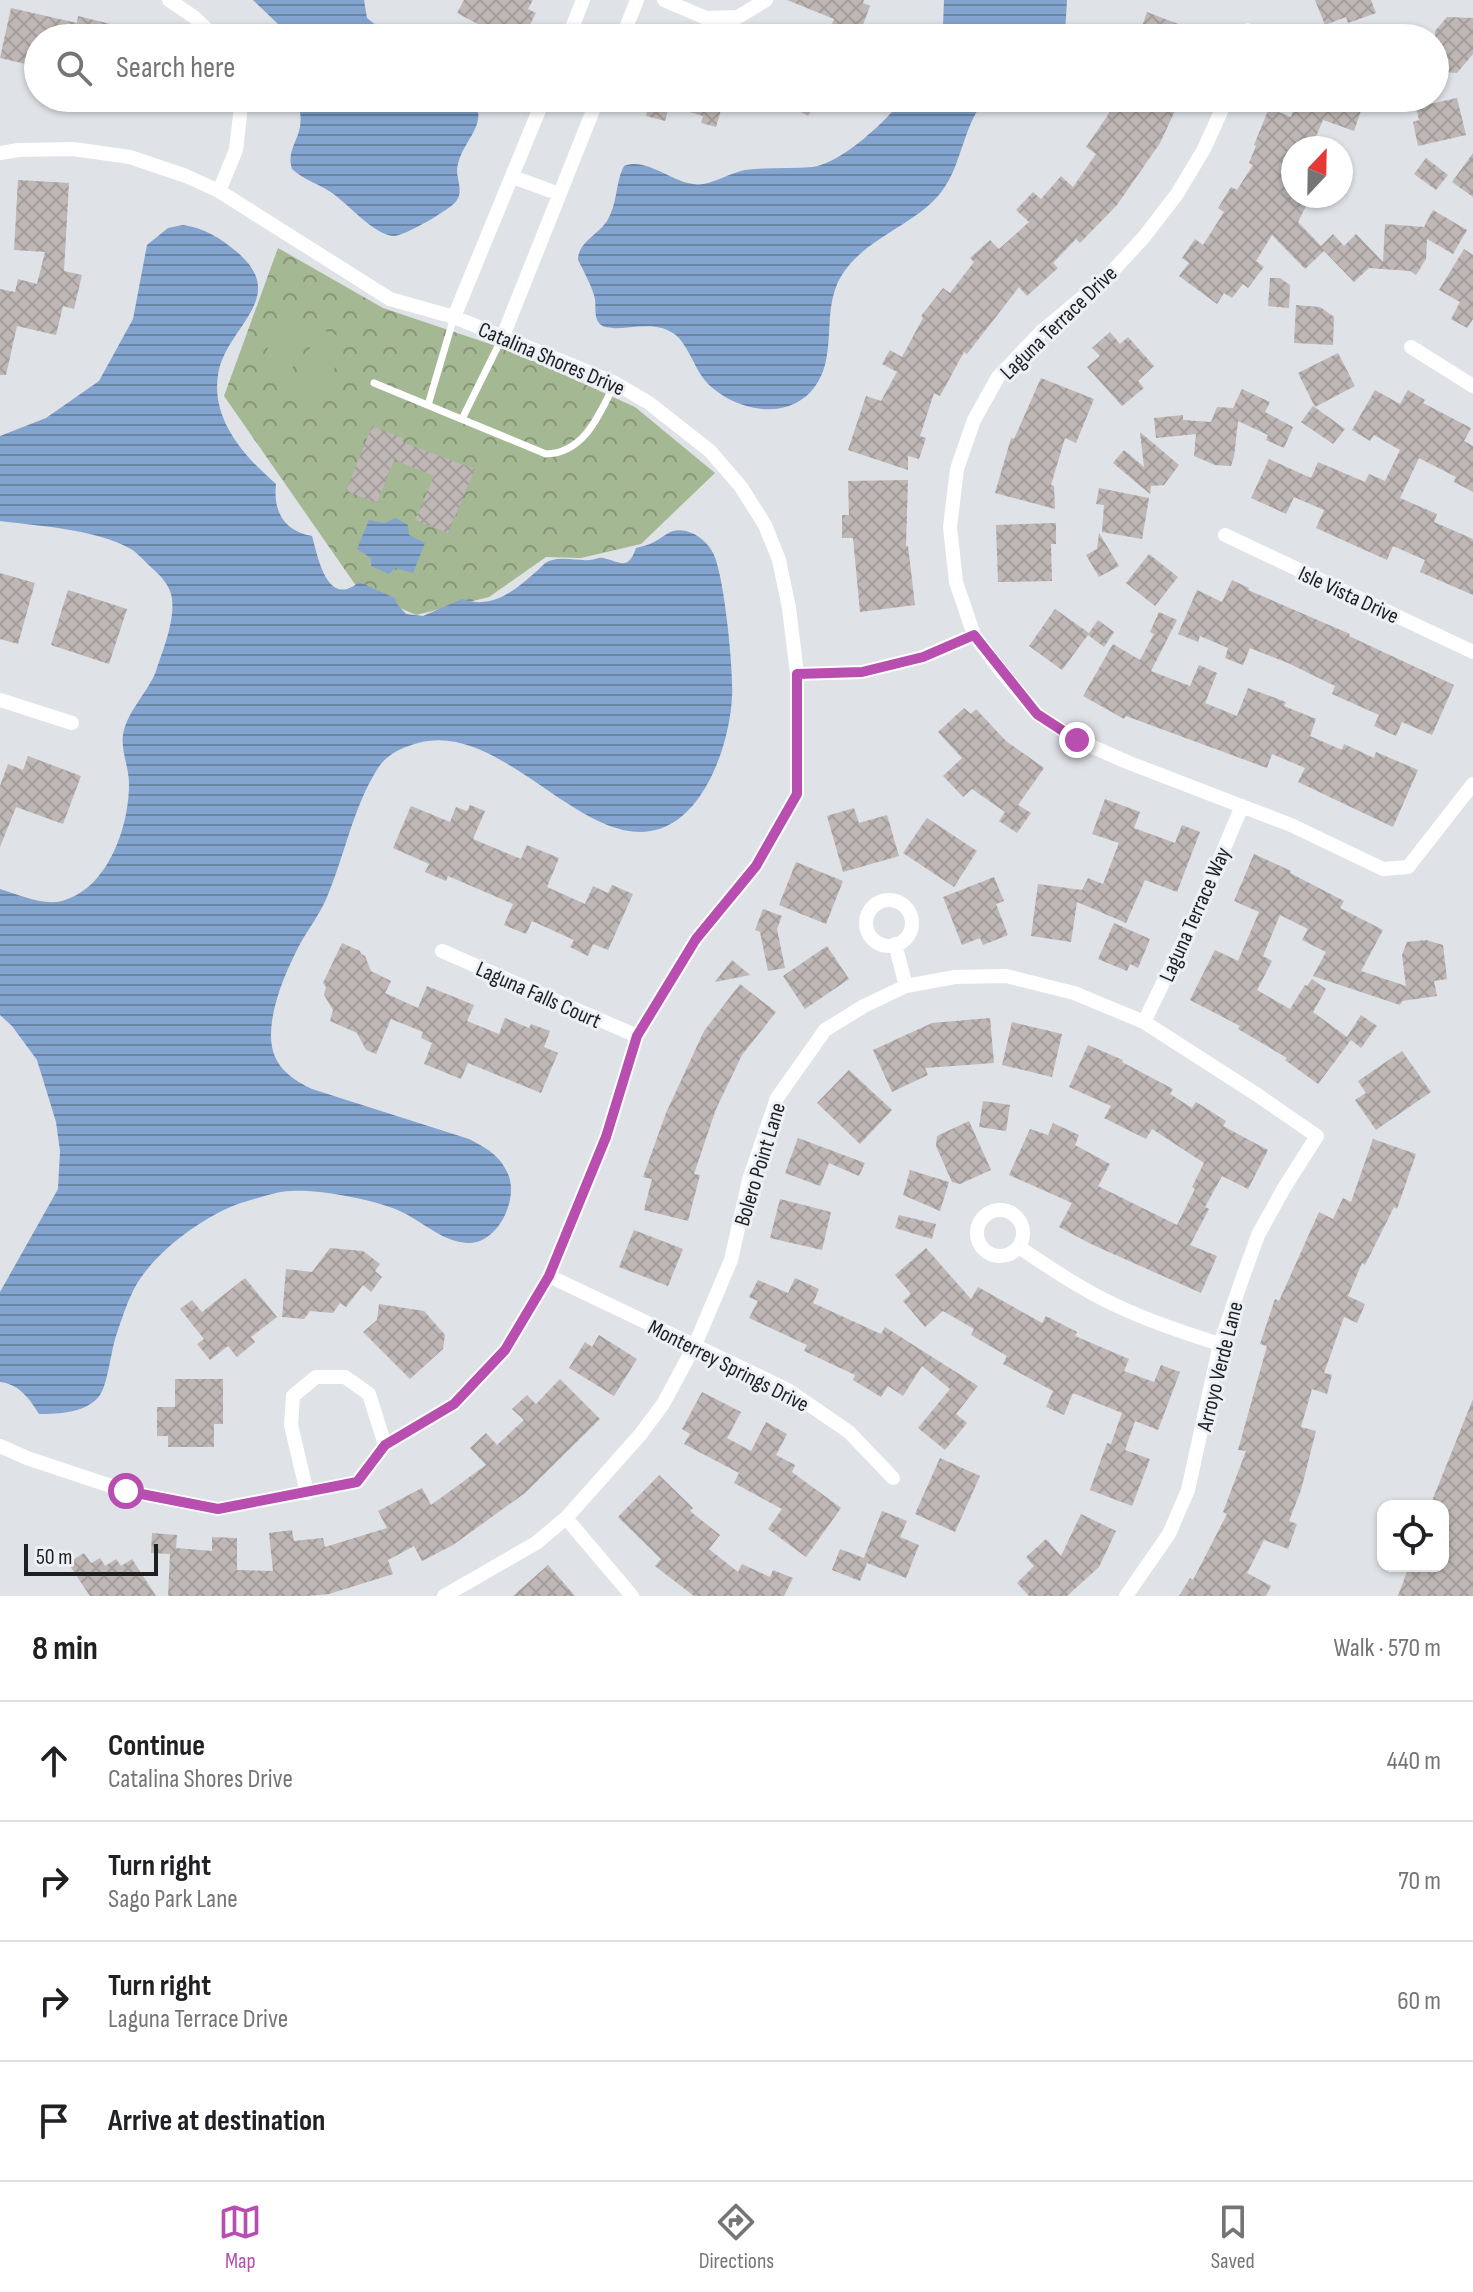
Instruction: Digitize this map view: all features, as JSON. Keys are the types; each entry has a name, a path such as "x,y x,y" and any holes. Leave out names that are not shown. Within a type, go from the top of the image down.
{"street":[{"path":"169,0 201,24"},
{"path":"574,24 583,0"},
{"path":"628,24 637,0"},
{"path":"664,0 706,18 738,17 766,0"},
{"path":"219,191 236,150 240,112"},
{"path":"454,317 539,112"},
{"path":"503,336 592,112"},
{"name":"Laguna Terrace Drive","path":"1221,112 1184,183 1144,237 1107,277 1041,332 998,377 974,420 957,469 950,527 956,582 974,635 1037,714 1077,740 1291,825 1383,869 1408,867 1473,784"},
{"name":"Catalina Shores Drive","path":"0,153 73,149 130,157 186,176 219,191 390,299 454,317 503,336 615,383 649,403 710,451 741,487 765,525 779,560 797,674 797,794 756,866 696,939 637,1036 606,1137 549,1276 505,1350 454,1404 385,1445 357,1482 218,1509 126,1491 1,1450"},
{"path":"513,177 559,194"},
{"path":"1411,347 1473,386"},
{"name":"Isle Vista Drive","path":"1225,535 1473,652"},
{"path":"797,674 862,672 923,657 974,635"},
{"path":"0,700 72,723"},
{"name":"Laguna Terrace Way","path":"1144,1022 1195,917 1242,806"},
{"path":"895,944 906,986"},
{"name":"Laguna Falls Court","path":"442,951 637,1036"},
{"name":"Bolero Point Lane","path":"444,1596 536,1543 566,1518 640,1435 663,1404 695,1345 731,1260 749,1180 777,1098 825,1030 864,1006 906,986 955,977 1006,976 1074,993 1144,1022 1317,1136"},
{"name":"Arroyo Verde Lane","path":"1126,1596 1169,1534 1188,1490 1220,1344 1258,1235 1317,1136"},
{"path":"1019,1247 1114,1305 1164,1326 1220,1344"},
{"name":"Monterrey Springs Drive","path":"549,1276 788,1390 849,1432 893,1478"},
{"path":"307,1493 291,1425 293,1396 316,1377 345,1377 369,1394 385,1445"},
{"path":"566,1518 632,1596"}],"lane":[{"path":"428,405 454,317"},
{"path":"462,419 503,336"},
{"path":"374,383 546,454 561,454 586,435 615,383"}],"green space":[{"path":"278,248 383,308 511,351 635,407 715,473 641,544 581,558 546,557 489,597 416,615 359,590 224,396"},
{"path":"282,313 310,325 286,384 258,373"},
{"path":"318,328 346,339 323,398 294,387"}],"water":[{"path":"253,0 364,0 367,18 374,24 278,24"},
{"path":"944,0 1067,0 1066,24 943,24"},
{"path":"300,112 477,112 478,116 477,125 458,162 460,193 457,200 417,227 394,236 378,230 336,196 292,169 291,152 301,121"},
{"path":"891,112 977,112 955,168 942,191 917,214 860,254 838,282 832,302 825,365 817,384 805,397 791,405 774,409 740,404 708,384 683,343 669,331 647,326 605,327 599,323 594,294 578,260 581,248 611,214 624,166 649,167 693,184 712,182 745,170 813,167 837,158"},
{"path":"183,225 218,238 237,252 252,269 258,284 257,298 223,358 217,391 220,407 242,450 276,484 276,503 282,519 294,530 312,536 321,567 332,585 348,589 359,582 395,598 406,614 423,616 462,599 474,602 494,600 521,585 551,561 601,558 626,563 636,548 672,532 690,532 711,549 721,580 731,667 731,712 718,762 702,793 681,817 650,831 619,829 586,815 487,753 452,741 418,743 386,759 369,783 327,897 300,944 276,1000 271,1036 274,1055 283,1069 312,1089 469,1139 492,1153 505,1167 511,1184 504,1218 489,1236 469,1243 443,1236 393,1208 332,1194 286,1191 229,1208 181,1237 141,1277 130,1296 114,1342 100,1395 80,1409 39,1414 18,1389 0,1382 0,1292 58,1189 60,1151 56,1122 37,1060 0,1015 0,889 32,899 57,902 80,893 105,868 120,835 128,800 124,730 156,671 168,633 172,603 170,590 161,577 134,551 117,542 67,529 0,521 0,436 46,418 99,381 133,319 147,245 168,228"},
{"path":"396,518 408,525 409,535 425,543 413,573 395,568 389,574 371,566 371,558 357,549 369,520 384,523"}],"building":[{"path":"464,0 533,0 528,9 536,13 530,24 478,24 457,13"},
{"path":"787,0 864,0 863,3 870,6 863,24 832,24 834,19"},
{"path":"1315,0 1371,0 1376,13 1348,23 1346,17 1325,24"},
{"path":"11,8 77,23 78,16 110,24 24,24 24,64 0,58"},
{"path":"1147,12 1178,24 1143,24"},
{"path":"1447,17 1473,18 1473,54 1457,73 1449,72 1449,24 1441,24"},
{"path":"1457,98 1466,135 1418,146 1413,122 1419,120 1417,112 1449,112 1449,100"},
{"path":"647,112 667,112 665,121 646,116"},
{"path":"689,112 720,112 716,127 701,123 703,116"},
{"path":"1109,112 1174,112 1160,143 1117,205 1080,243 1076,239 1053,263 1058,268 1027,296 1019,287 967,354 964,352 940,396 934,393 920,436 926,438 919,459 908,456 908,470 848,450 866,396 881,401 897,372 882,364 890,350 902,357 923,318 921,316 943,288 950,293 974,262 970,258 990,240 999,249 1029,222 1016,210 1033,192 1041,199 1061,176 1073,187 1096,154 1086,147"},
{"path":"1267,112 1291,117 1293,112 1361,112 1354,131 1323,120 1316,136 1281,136 1281,208 1305,208 1298,222 1321,246 1333,234 1344,246 1356,234 1383,262 1385,224 1424,227 1433,210 1467,230 1453,254 1427,239 1426,259 1416,275 1410,271 1369,268 1354,282 1324,251 1305,269 1272,235 1256,261 1264,267 1248,288 1243,284 1232,298 1224,293 1217,304 1179,276 1189,263 1182,258 1195,239 1203,245 1224,212 1218,208 1231,187 1237,190 1253,165 1249,163"},
{"path":"1473,153 1473,197 1452,182"},
{"path":"1426,158 1448,175 1436,190 1414,174"},
{"path":"18,180 69,183 64,271 82,275 74,309 63,306 56,335 17,326 6,375 0,375 0,289 15,292 18,279 37,284 45,252 14,250"},
{"path":"1464,249 1473,255 1473,319 1467,328 1451,319 1460,302 1439,290"},
{"path":"1270,278 1280,278 1290,285 1289,308 1268,306"},
{"path":"1296,305 1320,307 1334,317 1333,345 1294,343"},
{"path":"1110,332 1120,344 1128,337 1154,366 1138,381 1144,388 1122,406 1087,367 1100,356 1092,348"},
{"path":"1338,353 1355,386 1315,407 1298,373"},
{"path":"1041,378 1094,399 1076,443 1065,438 1051,485 1054,486 1055,509 995,493 1011,438 1014,439"},
{"path":"1242,389 1270,402 1265,412 1293,427 1284,448 1266,440 1268,435 1238,421 1231,466 1215,465 1194,456 1196,434 1156,438 1154,418 1183,415 1183,420 1211,422 1217,407 1233,408"},
{"path":"1375,390 1400,404 1408,390 1425,400 1423,403 1471,428 1464,441 1473,446 1473,492 1454,482 1456,477 1419,458 1400,498 1437,514 1434,522 1473,539 1473,595 1420,572 1425,560 1393,546 1387,560 1316,528 1324,510 1294,497 1286,514 1251,498 1269,459 1311,478 1318,462 1365,482 1369,474 1385,481 1400,450 1374,435 1370,441 1352,430"},
{"path":"1313,406 1345,429 1333,444 1301,422"},
{"path":"372,426 403,438 402,442 475,469 448,533 415,520 434,476 394,460 377,503 346,491"},
{"path":"1140,432 1179,465 1164,485 1151,486 1150,494 1113,463 1124,450 1144,467"},
{"path":"908,480 906,546 915,605 860,612 853,538 842,538 842,515 849,515 848,481"},
{"path":"1099,488 1149,498 1142,539 1102,532 1104,505 1096,504"},
{"path":"1056,523 1056,544 1051,544 1052,581 998,582 996,525"},
{"path":"1099,533 1119,566 1099,577 1086,555 1097,549"},
{"path":"1149,554 1178,577 1155,606 1126,583"},
{"path":"0,573 35,583 18,644 0,639"},
{"path":"1232,580 1454,685 1432,735 1402,722 1396,736 1374,726 1379,715 1332,694 1335,686 1288,663 1250,648 1243,665 1225,658 1228,648 1200,636 1198,642 1178,634 1197,590 1222,602"},
{"path":"68,590 127,609 109,664 51,645"},
{"path":"1055,609 1089,633 1098,620 1114,632 1104,647 1088,635 1062,670 1029,646"},
{"path":"1159,612 1177,620 1151,671 1190,686 1199,665 1217,673 1205,703 1237,716 1248,688 1286,702 1284,706 1316,719 1310,736 1342,750 1344,744 1374,758 1376,752 1418,770 1393,827 1298,782 1305,768 1272,754 1267,768 1126,716 1124,719 1083,696 1113,644 1140,660 1154,634 1150,632"},
{"path":"964,708 971,714 976,709 1006,741 1044,768 1018,805 1031,813 1017,833 999,821 1005,812 972,789 963,797 943,776 962,758 938,732"},
{"path":"28,756 81,776 63,824 16,807 0,847 0,786 8,764 23,770"},
{"path":"1105,799 1140,812 1134,828 1175,843 1182,825 1200,832 1177,892 1145,880 1126,923 1077,902 1071,942 1031,936 1038,884 1082,890 1088,878 1103,884 1119,843 1092,834"},
{"path":"470,805 485,811 473,839 521,859 527,845 559,858 547,887 585,904 593,886 608,893 612,885 633,894 608,950 593,944 588,956 570,947 574,940 532,921 526,934 504,925 513,904 448,876 446,881 425,872 429,864 393,848 411,806 450,822 456,807 467,811"},
{"path":"854,808 859,823 887,815 899,856 843,872 827,816"},
{"path":"927,818 977,851 954,887 903,853"},
{"path":"1254,854 1344,901 1340,908 1383,930 1361,971 1406,986 1402,955 1407,942 1426,940 1443,945 1447,979 1434,981 1437,996 1402,1001 1400,1005 1313,976 1326,952 1302,940 1308,929 1280,915 1263,956 1272,961 1257,990 1290,1009 1312,979 1326,989 1313,1012 1347,1037 1361,1015 1377,1026 1361,1048 1351,1040 1318,1084 1285,1060 1287,1058 1238,1029 1240,1026 1190,1000 1215,950 1238,961 1259,912 1234,901"},
{"path":"796,862 843,881 826,924 779,905"},
{"path":"994,877 1004,901 996,904 1008,935 983,945 980,938 962,945 943,897"},
{"path":"763,909 782,916 777,929 785,968 768,971 760,932 755,930"},
{"path":"1114,923 1150,939 1138,968 1130,964 1127,971 1098,959"},
{"path":"342,943 360,951 371,971 391,981 385,993 418,1008 427,986 474,1005 467,1021 499,1034 505,1018 529,1028 531,1024 550,1031 544,1047 558,1053 541,1093 468,1063 461,1079 424,1064 432,1043 421,1038 423,1032 391,1019 376,1054 366,1050 357,1033 330,1021 333,1010 324,995 326,987 323,983"},
{"path":"827,946 849,979 805,1009 783,976"},
{"path":"732,960 750,975 715,982"},
{"path":"740,984 776,1012 742,1055 716,1109 694,1174 700,1175 688,1221 644,1210 652,1179 643,1177 666,1113 704,1031"},
{"path":"990,1018 994,1063 925,1068 928,1075 892,1092 873,1050 932,1023"},
{"path":"1012,1022 1062,1034 1052,1077 1002,1065"},
{"path":"1088,1045 1123,1060 1173,1089 1170,1094 1192,1108 1196,1102 1226,1121 1223,1126 1268,1150 1248,1189 1222,1176 1205,1207 1209,1209 1190,1245 1217,1256 1201,1293 1059,1227 1072,1203 1009,1175 1030,1129 1048,1135 1053,1123 1079,1135 1075,1145 1110,1164 1098,1186 1177,1225 1204,1163 1152,1129 1146,1139 1104,1118 1111,1106 1069,1087"},
{"path":"1402,1051 1431,1092 1376,1130 1355,1100 1366,1093 1358,1081"},
{"path":"849,1070 892,1110 860,1144 817,1103"},
{"path":"983,1101 1010,1105 1006,1131 979,1127"},
{"path":"969,1121 991,1170 960,1184 952,1182 936,1146 937,1136"},
{"path":"798,1138 865,1163 859,1176 829,1163 820,1186 785,1173"},
{"path":"1373,1139 1416,1154 1397,1209 1394,1207 1365,1265 1362,1263 1348,1296 1365,1304 1357,1323 1344,1317 1324,1373 1332,1375 1327,1394 1312,1389 1301,1427 1316,1431 1301,1490 1289,1521 1297,1524 1288,1549 1264,1540 1247,1573 1271,1586 1266,1596 1179,1596 1190,1578 1193,1580 1227,1514 1223,1512 1246,1451 1238,1450 1267,1346 1260,1344 1275,1299 1279,1301 1319,1212 1333,1219 1343,1198 1351,1202"},
{"path":"910,1170 949,1182 940,1211 903,1195"},
{"path":"780,1199 831,1212 822,1250 770,1238"},
{"path":"899,1215 936,1224 932,1239 895,1228"},
{"path":"634,1230 683,1249 668,1286 619,1267"},
{"path":"330,1248 363,1251 380,1264 375,1271 382,1277 371,1292 363,1285 346,1307 340,1303 333,1313 310,1311 304,1319 282,1317 286,1269 312,1272"},
{"path":"926,1248 971,1299 978,1287 1042,1323 1046,1316 1077,1332 1075,1336 1129,1359 1124,1371 1154,1382 1161,1365 1180,1372 1158,1430 1135,1421 1125,1450 1150,1459 1132,1506 1090,1490 1122,1413 1073,1393 1064,1415 1046,1407 1053,1391 1003,1364 1007,1356 971,1335 974,1329 943,1311 925,1327 903,1301 911,1294 895,1275"},
{"path":"245,1278 277,1317 251,1337 255,1342 237,1357 228,1346 210,1360 197,1344 204,1339 180,1309 192,1300 202,1312"},
{"path":"795,1278 819,1289 813,1303 881,1334 885,1327 978,1386 956,1414 967,1423 945,1450 918,1428 950,1389 922,1366 903,1396 888,1386 881,1397 853,1380 855,1375 804,1351 807,1345 749,1318 758,1301 749,1297 758,1280 788,1293"},
{"path":"379,1304 424,1311 445,1335 443,1349 410,1379 363,1332 377,1320"},
{"path":"599,1335 637,1359 614,1396 569,1368 585,1342 592,1347"},
{"path":"175,1379 223,1379 223,1424 214,1424 214,1447 168,1447 168,1436 157,1436 157,1407 175,1407"},
{"path":"560,1379 600,1419 525,1493 453,1545 422,1561 414,1546 388,1560 393,1574 329,1594 168,1596 170,1554 151,1553 152,1533 177,1535 176,1548 212,1551 212,1537 237,1538 237,1570 273,1571 269,1533 292,1530 294,1541 323,1538 325,1547 387,1528 378,1511 422,1488 431,1505 486,1465 470,1448 486,1433 497,1445 524,1420 512,1409 527,1395 536,1404"},
{"path":"702,1392 741,1412 727,1438 751,1451 766,1422 787,1434 776,1455 795,1465 792,1472 841,1508 806,1557 768,1529 782,1509 734,1483 739,1473 684,1444 690,1434 682,1429"},
{"path":"1473,1399 1473,1596 1398,1596 1407,1572 1449,1572 1449,1500 1432,1500"},
{"path":"940,1458 980,1476 955,1532 915,1514"},
{"path":"659,1475 693,1508 690,1511 720,1535 709,1549 738,1572 742,1564 770,1577 773,1570 793,1578 784,1596 694,1596 655,1566 661,1559 618,1517"},
{"path":"882,1511 907,1521 900,1537 919,1545 906,1578 867,1563 860,1581 832,1570 840,1549 864,1558"},
{"path":"1081,1514 1116,1531 1099,1567 1067,1596 1029,1596 1017,1583 1034,1566 1026,1557 1046,1539 1061,1556"},
{"path":"84,1553 91,1563 100,1558 105,1566 116,1559 121,1566 132,1559 156,1596 90,1596 68,1563"},
{"path":"548,1565 575,1596 513,1596"}],"route":[{"path":"126,1491 218,1509 357,1482 385,1445 454,1404 505,1350 549,1276 606,1137 637,1036 696,939 756,866 797,794 797,674 862,672 923,657 974,635 1037,714 1077,740"}]}
